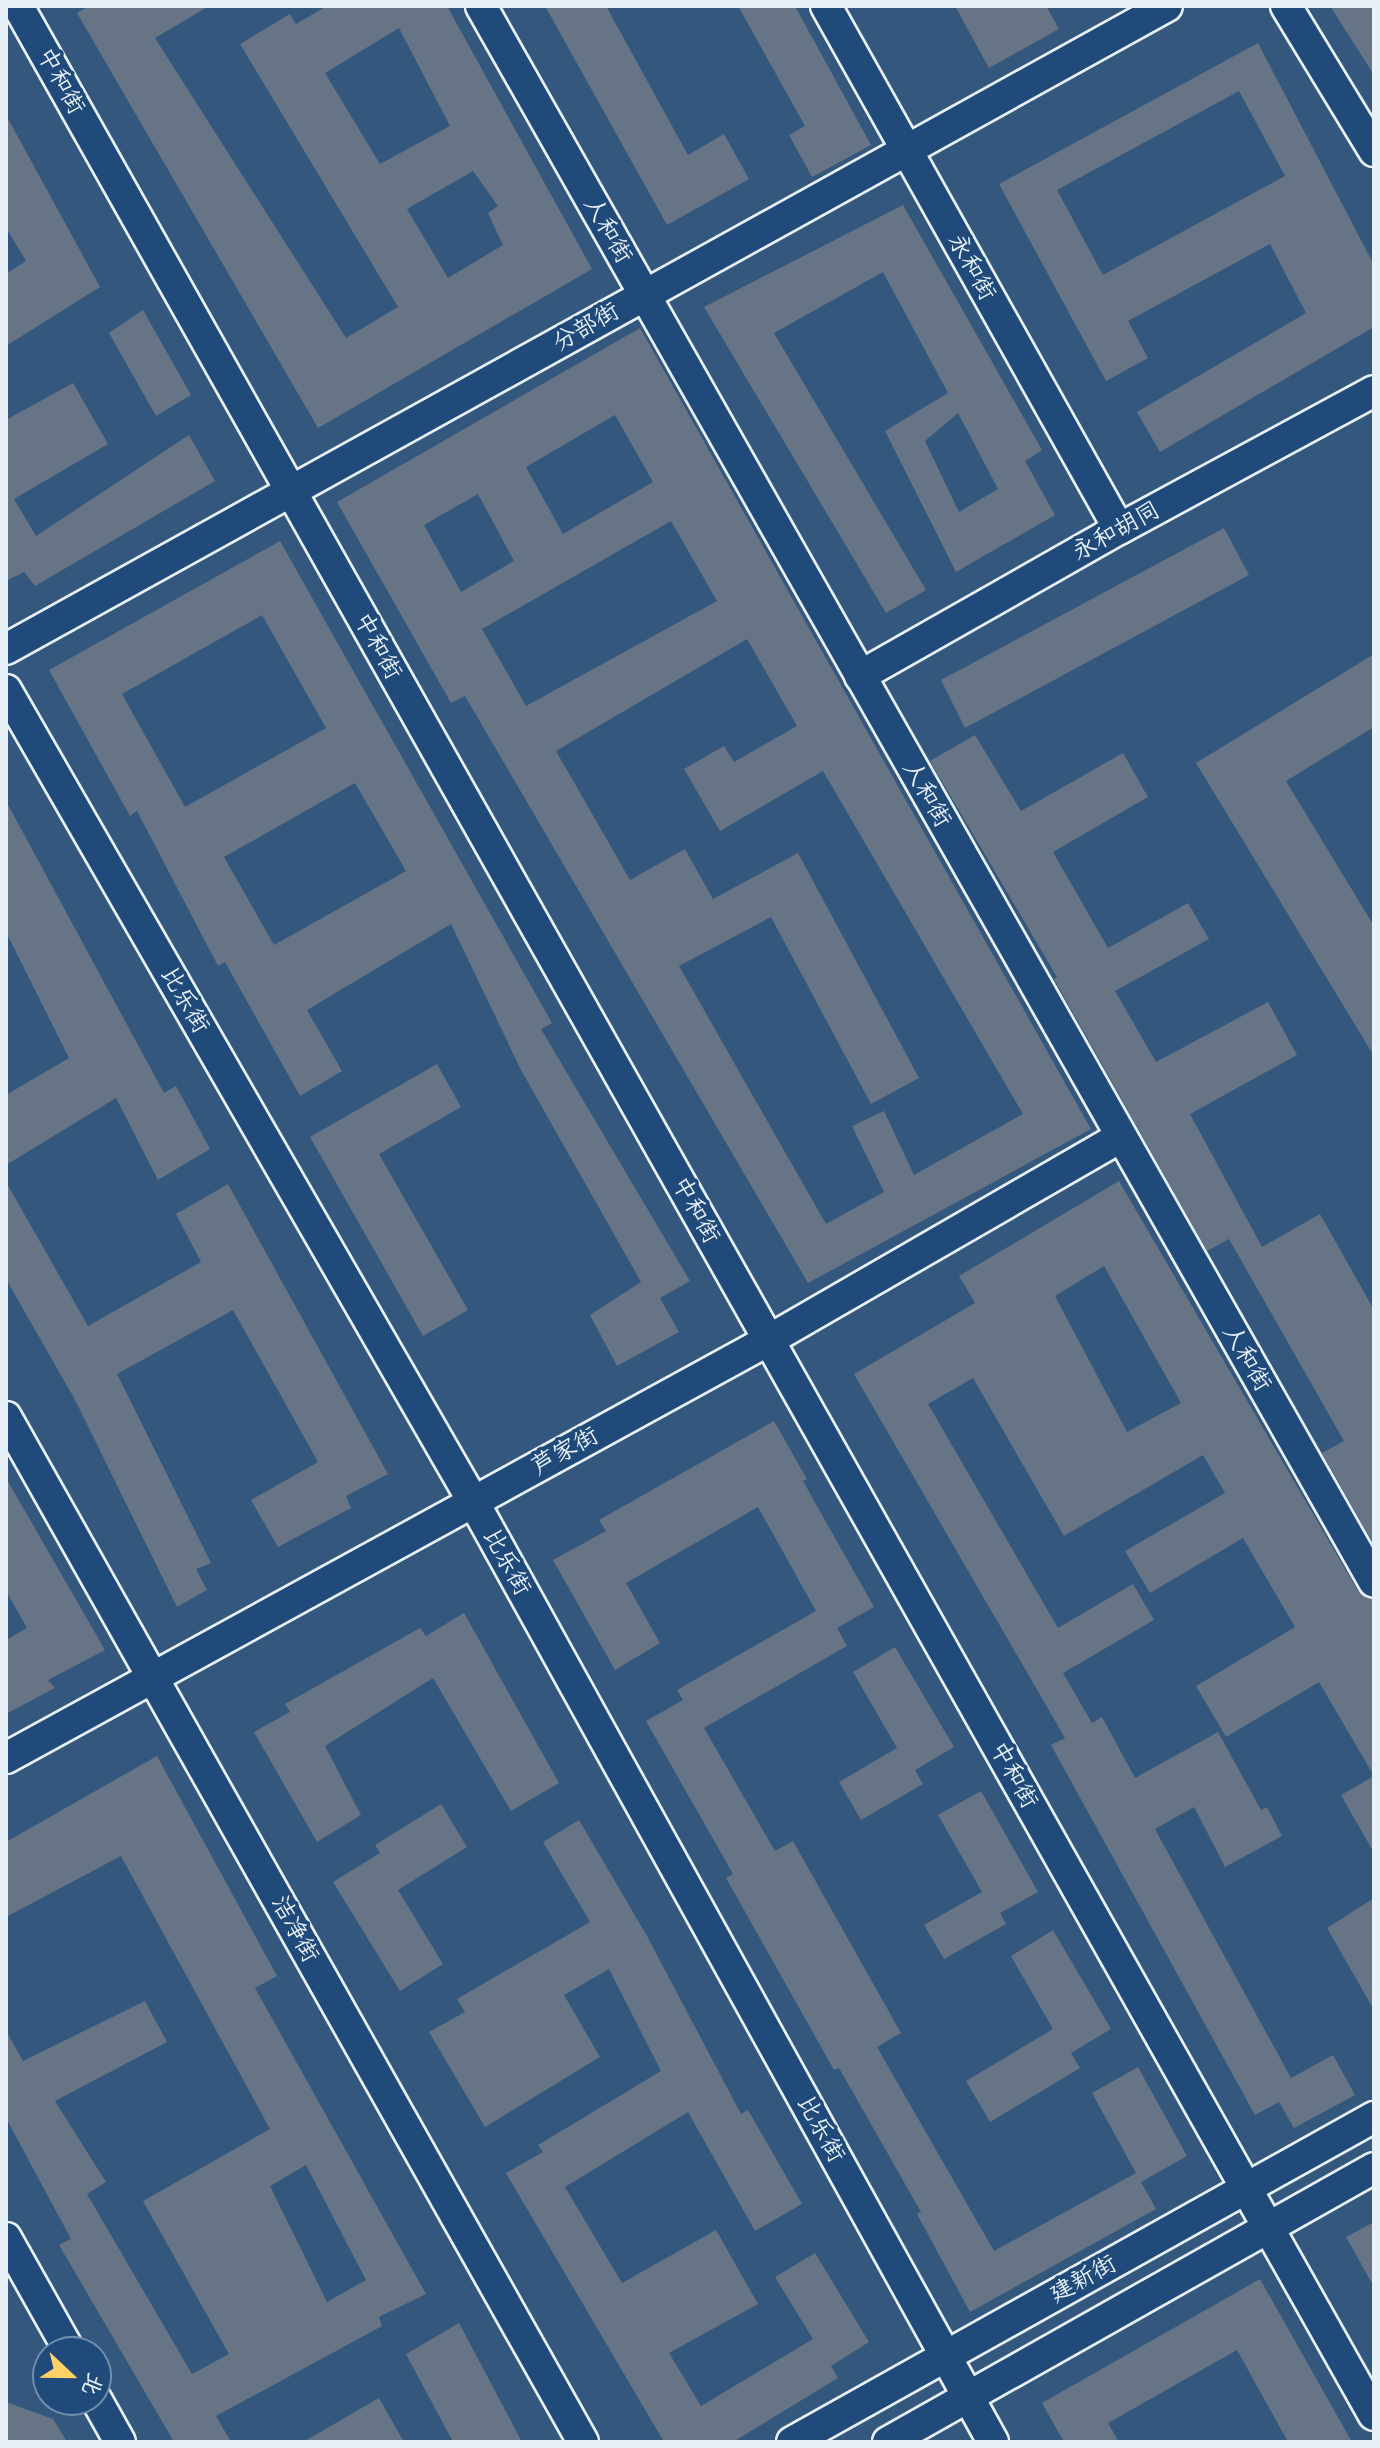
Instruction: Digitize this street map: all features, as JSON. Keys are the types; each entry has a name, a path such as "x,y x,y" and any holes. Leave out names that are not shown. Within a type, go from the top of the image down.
{"street":[{"name":"中和街","path":"18,6 1374,2415"},
{"name":"人和街","path":"481,6 1374,1582"},
{"name":"永和街","path":"826,6 1119,529"},
{"name":"分部街","path":"6,649 293,493 644,294 1167,6"},
{"path":"1286,6 1374,151"},
{"name":"永和胡同","path":"860,676 1119,529 1374,391"},
{"name":"比乐街","path":"6,690 473,1501 993,2442"},
{"name":"芦家街","path":"6,1758 769,1340 1121,1137"},
{"name":"洁净街","path":"6,1417 583,2442"},
{"name":"建新街","path":"792,2442 1374,2117"},
{"name":"建新街","path":"888,2442 1374,2168"},
{"path":"6,2238 61,2336"},
{"path":"105,2416 120,2442"}],"building":[{"path":"89,6 209,6 155,38 346,338 398,307 240,44 290,14 296,24 327,6 447,6 592,269 318,428 77,13","holes":["399,28 450,126 380,164 325,73","473,171 498,206 488,213 503,245 448,278 407,209"]},
{"path":"545,6 606,6 688,155 724,134 749,179 667,225"},
{"path":"738,6 795,6 871,145 812,177 789,135 805,126"},
{"path":"955,6 1046,6 1059,29 989,68"},
{"path":"1330,6 1374,6 1374,75"},
{"path":"1258,43 1374,265 1374,327 1160,452 1137,412 1306,313 1270,244 1128,321 1148,358 1106,381 999,184","holes":["1239,91 1285,176 1103,275 1057,190"]},
{"path":"6,115 100,287 6,346 6,274 26,261 6,228"},
{"path":"903,205 1042,450 1025,461 1055,515 956,572 885,431 948,393 883,272 774,333 926,590 886,613 704,307","holes":["958,413 998,489 959,512 925,441"]},
{"path":"143,310 191,395 156,416 109,333"},
{"path":"640,328 1091,1129 808,1283 465,696 451,703 337,502","holes":["615,415 653,482 563,534 526,467","478,494 514,561 461,592 424,525","671,521 717,601 526,706 482,629","747,639 797,726 734,762 724,746 684,769 720,831 823,771 1023,1114 914,1175 884,1111 852,1126 884,1192 826,1224 679,966 771,917 871,1104 919,1078 798,853 713,899 685,849 630,880 556,751"]},
{"path":"73,383 108,444 14,499 36,536 189,435 215,481 35,586 24,572 6,581 6,420"},
{"path":"1224,528 1249,575 965,728 941,680"},
{"path":"280,541 552,1023 541,1029 690,1281 660,1298 679,1332 617,1366 590,1315 641,1282 521,1070 451,924 307,1010 342,1071 300,1096 225,962 218,966 137,811 130,816 49,670","holes":["262,615 326,728 185,807 122,694","355,783 406,871 274,945 224,857"]},
{"path":"1374,654 1374,727 1286,781 1374,926 1374,1056 1196,763"},
{"path":"975,735 1021,811 1123,753 1148,797 1053,852 1108,948 1188,903 1209,939 1115,991 1156,1062 1268,1002 1297,1055 1190,1114 1262,1247 1320,1214 1374,1310 1374,1545 1322,1453 1344,1441 1229,1239 1207,1251 1054,979 1057,977 930,761"},
{"path":"6,801 164,1093 176,1086 210,1149 158,1180 116,1098 6,1165 6,1095 69,1058 6,932"},
{"path":"437,1064 461,1107 379,1154 468,1310 423,1336 310,1137"},
{"path":"1119,1181 1358,1591 1374,1600 1374,1776 1319,1682 1226,1737 1196,1686 1295,1627 1243,1538 1150,1593 1125,1551 1225,1493 1203,1455 1064,1536 973,1378 928,1404 1058,1628 1133,1584 1154,1620 1063,1673 1092,1723 1102,1717 1135,1778 1218,1732 1261,1810 1267,1807 1282,1836 1225,1867 1194,1807 1155,1829 1291,2078 1333,2055 1355,2095 1294,2128 1279,2102 1255,2115 1051,1745 1065,1738 854,1374 975,1303 959,1276","holes":["1104,1266 1181,1403 1127,1432 1055,1296"]},
{"path":"6,1182 88,1326 201,1262 176,1214 228,1184 388,1474 346,1496 351,1508 278,1547 251,1500 318,1462 233,1310 117,1374 211,1563 196,1569 207,1590 177,1607 74,1398 6,1279"},
{"path":"774,1421 807,1479 803,1481 874,1607 837,1628 847,1646 704,1728 775,1851 793,1841 901,2033 877,2047 994,2251 1136,2173 1092,2093 1138,2067 1187,2156 1141,2182 1156,2209 970,2312 917,2214 921,2212 839,2068 834,2070 726,1878 733,1874 646,1721 683,1700 677,1690 816,1611 758,1507 626,1583 660,1643 615,1670 553,1560 606,1531 599,1520"},
{"path":"6,1478 105,1650 48,1680 55,1688 6,1714 6,1640 27,1628 6,1591"},
{"path":"464,1613 559,1783 511,1811 433,1678 325,1746 361,1815 317,1842 254,1732 290,1712 285,1704 420,1628 426,1636"},
{"path":"895,1647 954,1747 915,1770 923,1784 861,1820 839,1782 897,1748 853,1672"},
{"path":"157,1756 277,1976 255,1988 426,2294 379,2317 382,2326 216,2416 231,2442 174,2442 59,2245 71,2239 6,2118 6,2031 23,2061 145,2001 167,2042 55,2101 106,2182 87,2194 192,2374 229,2354 143,2201 270,2129 121,1856 6,1917 6,1842","holes":["306,2165 366,2280 327,2302 270,2186"]},
{"path":"1374,1776 1374,1853 1341,1795"},
{"path":"981,1791 1038,1892 1000,1913 1006,1924 944,1959 924,1925 982,1892 938,1815"},
{"path":"441,1804 467,1847 398,1890 443,1964 400,1991 333,1882 380,1853 375,1845"},
{"path":"579,1820 647,1936 741,2114 748,2110 802,2204 755,2231 688,2112 565,2187 622,2283 716,2230 758,2304 669,2353 701,2406 813,2339 775,2277 815,2253 869,2342 831,2366 838,2378 733,2442 664,2442 506,2173 543,2152 538,2145 661,2071 609,1969 564,1995 600,2057 485,2127 429,2032 465,2012 457,1999 590,1922 543,1842"},
{"path":"1374,1898 1374,2010 1327,1928"},
{"path":"1053,1930 1111,2029 1071,2053 1080,2068 990,2122 966,2081 1053,2029 1011,1956"},
{"path":"1374,2222 1374,2287 1346,2237"},
{"path":"1260,2279 1352,2442 1288,2442 1237,2350 1108,2423 1119,2442 1064,2442 1042,2403"},
{"path":"459,2323 522,2442 453,2442 406,2354"},
{"path":"379,2398 404,2442 303,2442"},
{"path":"6,2402 32,2411 32,2416 53,2419 67,2442 6,2442"}]}
